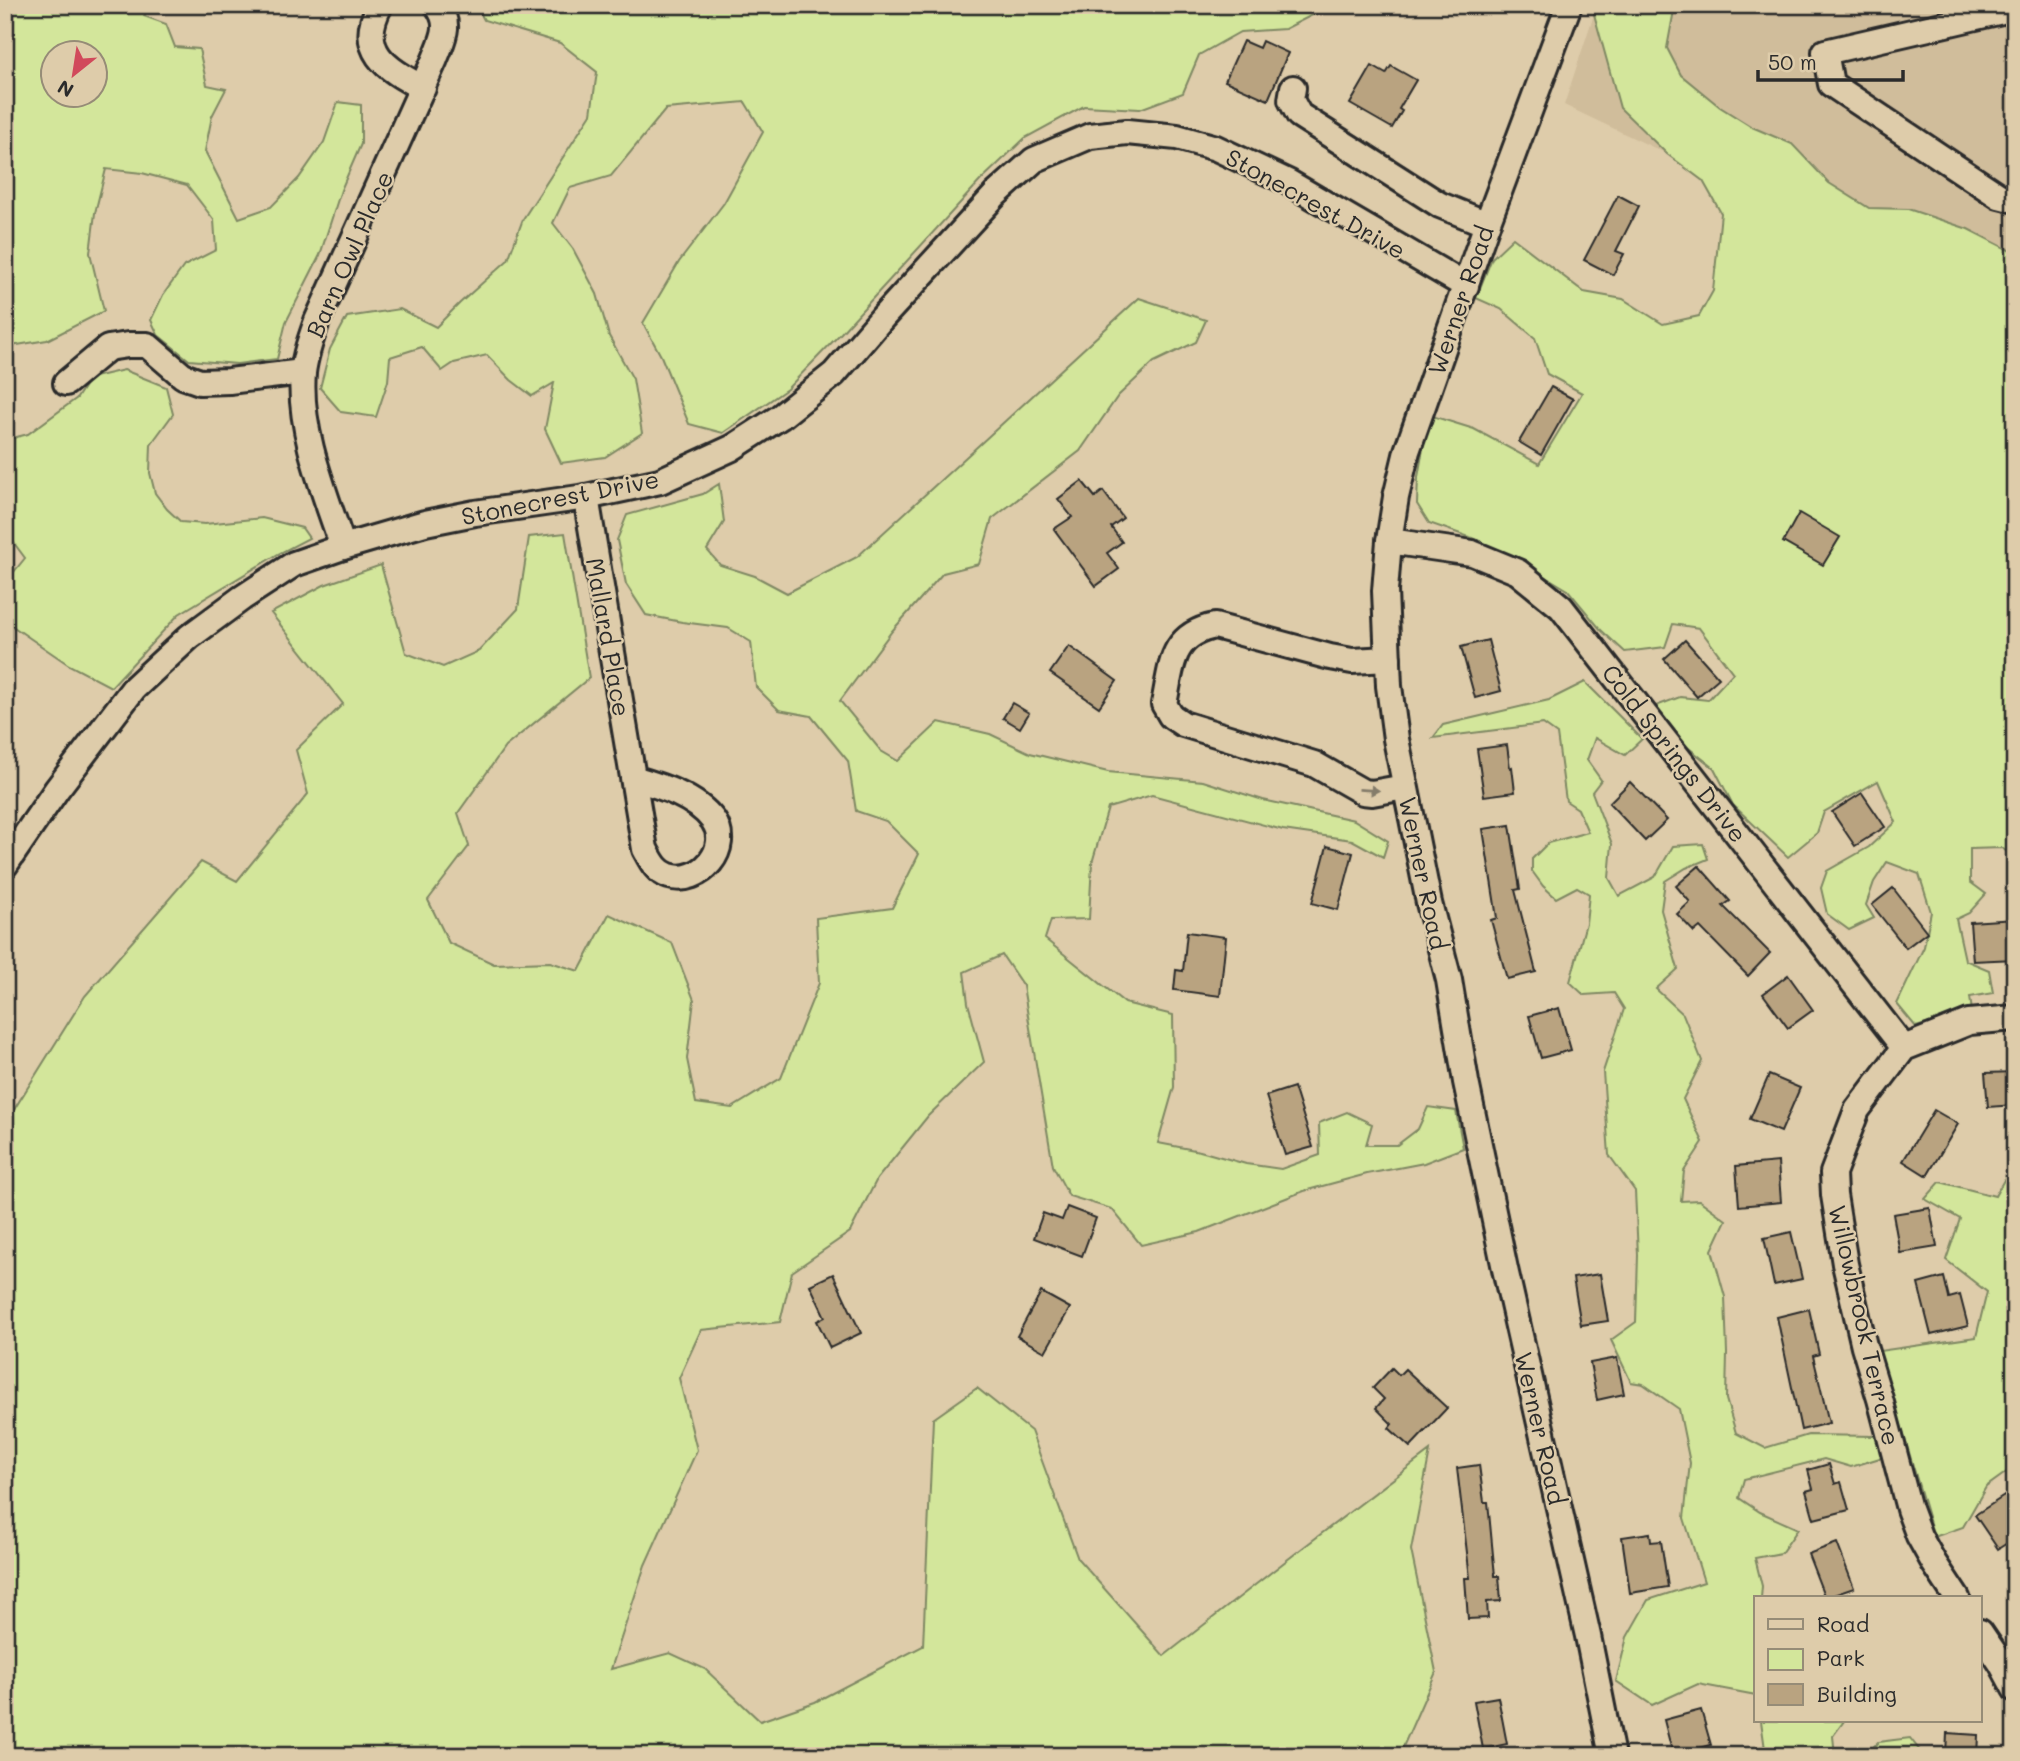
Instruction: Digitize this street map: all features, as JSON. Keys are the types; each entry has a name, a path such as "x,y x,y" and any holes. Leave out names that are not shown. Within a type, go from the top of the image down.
{"street":[{"path":"380,5 372,22 370,37 374,50 399,76 423,88"},
{"name":"Barn Owl Place","path":"343,547 308,434 302,393 303,372 317,321 423,88 446,27 444,15 437,5"},
{"name":"Werner Road","path":"1569,5 1487,224 1407,451 1389,541 1385,591 1389,686 1405,787 1429,903 1449,981 1466,1082 1505,1269 1588,1636 1612,1756"},
{"path":"2015,8 1825,52 1831,84 1999,196 2015,200"},
{"path":"1293,88 1291,100 1299,115 1440,205 1487,224"},
{"name":"Stonecrest Drive","path":"5,865 65,779 134,688 189,637 242,597 294,564 343,547 425,523 586,497 660,481 732,448 780,417 834,374 916,280 1034,160 1090,136 1127,132 1177,137 1216,148 1287,182 1466,286"},
{"path":"66,383 108,348 128,345 147,345 183,376 200,382 229,382 303,372"},
{"name":"Mallard Place","path":"586,497 633,778"},
{"name":"Cold Springs Drive","path":"1389,541 1472,553 1518,572 1561,607 1905,1048"},
{"path":"1388,659 1352,661 1215,626 1200,629 1186,637 1175,651 1164,704 1171,716 1183,724 1314,764 1363,792 1405,787"},
{"path":"1905,1048 1969,1022 2015,1018"},
{"name":"Willowbrook Terrace","path":"1905,1048 1857,1110 1833,1173 1834,1195 1845,1265 1864,1346 1881,1399 1909,1509 1919,1536 1956,1596"},
{"path":"1982,1635 2015,1689"}],"shaded area":[{"path":"1597,5 2015,5 2015,319 1564,105"}],"green space":[{"path":"5,5 152,5 144,16 166,24 175,47 199,49 207,85 226,89 212,116 205,151 239,218 271,207 299,178 324,142 338,102 361,105 361,144 341,190 320,255 286,322 277,359 237,364 189,360 158,335 151,320 163,295 184,266 216,250 214,220 187,185 142,173 106,169 95,213 90,253 104,311 47,340 5,347"},
{"path":"476,5 1332,5 1285,29 1240,32 1199,55 1183,93 1140,109 1084,106 1025,138 981,180 787,389 723,433 689,424 661,356 643,323 679,262 724,203 763,132 745,102 666,109 611,176 570,188 553,223 573,249 597,294 609,336 633,379 642,433 605,457 561,463 545,429 554,383 532,396 511,380 487,355 454,363 442,371 422,347 390,357 388,381 376,417 341,412 320,388 330,349 347,317 400,309 436,327 508,260 523,219 591,114 597,72 560,43 484,20"},
{"path":"1597,5 1675,5 1667,48 1681,75 1720,107 1752,127 1792,144 1829,183 1869,208 1908,209 1968,229 2015,253 2015,858 2002,848 1970,849 1970,882 1986,894 1969,913 1956,919 1965,960 1989,970 1993,993 1970,997 1972,1011 1916,1027 1897,1004 1924,947 1931,912 1919,874 1887,862 1874,882 1866,905 1874,918 1849,930 1827,914 1821,888 1827,871 1869,847 1896,822 1878,781 1824,812 1817,833 1788,857 1733,805 1714,768 1676,738 1656,706 1680,697 1708,700 1733,673 1699,628 1673,624 1665,647 1625,652 1601,630 1568,590 1515,558 1472,538 1429,523 1417,504 1418,477 1429,415 1474,429 1539,464 1582,393 1547,374 1535,338 1501,309 1476,298 1492,258 1513,238 1584,292 1623,299 1663,324 1699,316 1713,291 1721,213 1703,181 1667,154 1620,108 1594,14"},
{"path":"1139,298 1206,320 1196,342 1154,362 1118,396 1080,451 992,519 979,564 943,573 892,631 840,701 881,751 898,761 939,722 990,734 1030,753 1108,772 1203,781 1263,800 1354,820 1388,841 1383,857 1352,840 1283,830 1152,795 1108,808 1092,863 1089,919 1051,920 1045,939 1125,1003 1173,1015 1174,1087 1158,1143 1246,1164 1281,1169 1320,1155 1319,1123 1347,1112 1372,1124 1366,1145 1397,1145 1418,1129 1428,1107 1456,1111 1463,1148 1424,1163 1367,1174 1304,1191 1199,1232 1141,1245 1112,1209 1069,1196 1053,1166 1023,986 1002,955 964,972 968,1003 984,1062 928,1116 877,1179 850,1232 792,1272 780,1322 701,1330 679,1378 697,1450 645,1565 611,1669 670,1653 705,1669 760,1721 815,1702 923,1646 933,1419 977,1388 1031,1431 1078,1559 1164,1656 1430,1451 1411,1550 1436,1672 1399,1756 5,1756 5,1124 85,996 201,862 237,881 308,794 296,750 343,704 271,613 324,585 381,565 406,653 443,667 479,651 518,609 529,537 565,533 589,678 505,747 458,813 469,846 428,900 449,943 494,964 550,962 579,971 609,914 672,943 694,1000 687,1059 696,1103 732,1108 781,1078 819,983 816,918 892,908 919,854 886,821 856,811 848,761 811,716 779,710 756,687 751,642 728,628 646,615 626,584 617,540 627,515 703,494 719,484 724,522 707,550 720,565 755,576 787,593 857,557"},
{"path":"124,370 166,387 173,414 151,444 150,473 155,493 181,522 205,524 262,518 302,528 309,538 179,614 111,687 69,665 5,621 5,583 25,558 5,531 5,440 28,434 77,398 90,378"},
{"path":"1585,682 1642,739 1625,755 1595,738 1587,760 1601,780 1592,792 1612,844 1609,878 1619,896 1655,877 1673,846 1703,844 1708,859 1665,881 1661,910 1678,969 1656,989 1683,1014 1702,1061 1683,1099 1703,1142 1684,1171 1681,1201 1699,1200 1726,1220 1712,1250 1725,1297 1726,1399 1736,1433 1765,1448 1808,1435 1877,1436 1883,1457 1851,1467 1824,1459 1744,1479 1739,1498 1760,1512 1798,1529 1781,1553 1755,1558 1762,1586 1761,1596 1754,1596 1754,1695 1698,1684 1652,1705 1616,1681 1627,1637 1648,1600 1704,1582 1684,1518 1690,1463 1679,1409 1643,1384 1631,1382 1611,1340 1636,1322 1638,1255 1635,1191 1609,1155 1603,1072 1624,1009 1614,993 1584,995 1570,982 1586,923 1589,894 1577,887 1556,898 1532,871 1532,859 1548,843 1588,832 1578,809 1566,801 1557,734 1543,724 1433,738 1443,725 1549,700"},
{"path":"2015,1160 2015,1466 1986,1487 1963,1527 1934,1537 1879,1351 1976,1337 1987,1292 1946,1260 1960,1219 1925,1199 1940,1182 1995,1196"},
{"path":"1761,1722 1843,1722 1833,1736 1837,1756 1766,1756"},
{"path":"1910,1738 1924,1756 1865,1756 1878,1742"}],"building":[{"path":"1243,41 1259,48 1262,41 1288,53 1268,100 1225,81"},
{"path":"1372,66 1386,74 1391,66 1416,80 1399,109 1402,111 1392,128 1350,104"},
{"path":"1618,195 1639,206 1616,251 1624,254 1613,275 1584,260"},
{"path":"1551,387 1573,399 1541,455 1519,442"},
{"path":"1082,481 1095,497 1103,491 1123,518 1111,527 1122,542 1107,553 1119,569 1096,586 1054,529 1072,517 1058,499"},
{"path":"1799,513 1840,537 1823,565 1783,542"},
{"path":"1488,640 1501,691 1475,698 1461,647"},
{"path":"1685,640 1719,678 1697,697 1664,659"},
{"path":"1069,646 1117,681 1099,707 1050,673"},
{"path":"1012,703 1029,713 1020,728 1003,718"},
{"path":"1507,745 1515,792 1484,796 1477,749"},
{"path":"1630,782 1667,820 1645,841 1609,803"},
{"path":"1862,793 1885,827 1855,846 1832,812"},
{"path":"1510,825 1520,889 1515,890 1536,972 1507,979 1491,920 1497,918 1483,829"},
{"path":"1327,846 1353,853 1338,910 1312,903"},
{"path":"1699,866 1730,901 1723,906 1770,953 1748,976 1700,927 1694,932 1677,914 1690,902 1676,886"},
{"path":"1893,888 1927,932 1906,948 1872,905"},
{"path":"2015,919 2015,959 1973,961 1970,922"},
{"path":"1187,932 1226,937 1220,996 1174,990 1176,970 1183,971"},
{"path":"1788,975 1813,1010 1788,1028 1763,994"},
{"path":"1559,1008 1571,1050 1541,1058 1529,1016"},
{"path":"2015,1072 2015,1105 1988,1107 1985,1073"},
{"path":"1769,1075 1800,1088 1781,1132 1750,1119"},
{"path":"1294,1087 1313,1147 1285,1155 1266,1096"},
{"path":"1934,1110 1958,1124 1927,1176 1903,1161"},
{"path":"1778,1162 1781,1202 1739,1206 1736,1166"},
{"path":"1067,1207 1096,1218 1082,1256 1034,1238 1043,1213 1062,1220"},
{"path":"1930,1208 1937,1247 1900,1253 1893,1214"},
{"path":"1791,1232 1802,1279 1774,1285 1764,1238"},
{"path":"833,1274 861,1333 830,1348 817,1321 825,1317 810,1285"},
{"path":"1600,1274 1608,1321 1581,1325 1573,1278"},
{"path":"1944,1277 1949,1298 1960,1295 1968,1326 1931,1335 1918,1284"},
{"path":"1041,1292 1070,1308 1045,1352 1017,1336"},
{"path":"1809,1309 1819,1354 1813,1356 1829,1423 1801,1430 1777,1317"},
{"path":"1617,1358 1624,1394 1597,1400 1590,1363"},
{"path":"1392,1368 1399,1375 1405,1369 1447,1408 1410,1447 1389,1428 1392,1424 1376,1408 1384,1399 1373,1388"},
{"path":"1829,1464 1835,1484 1841,1482 1849,1510 1814,1519 1806,1491 1813,1489 1808,1470"},
{"path":"1479,1465 1484,1502 1488,1502 1495,1576 1499,1576 1501,1601 1487,1602 1488,1618 1468,1619 1465,1578 1470,1578 1457,1468"},
{"path":"2015,1489 2015,1538 1998,1549 1975,1515"},
{"path":"1650,1533 1651,1542 1661,1541 1668,1587 1630,1593 1622,1537"},
{"path":"1837,1543 1854,1588 1824,1596 1808,1554"},
{"path":"1498,1697 1507,1744 1483,1749 1474,1701"},
{"path":"1701,1710 1711,1745 1673,1755 1664,1720"},
{"path":"1947,1733 1978,1735 1977,1756 1946,1756"}]}
